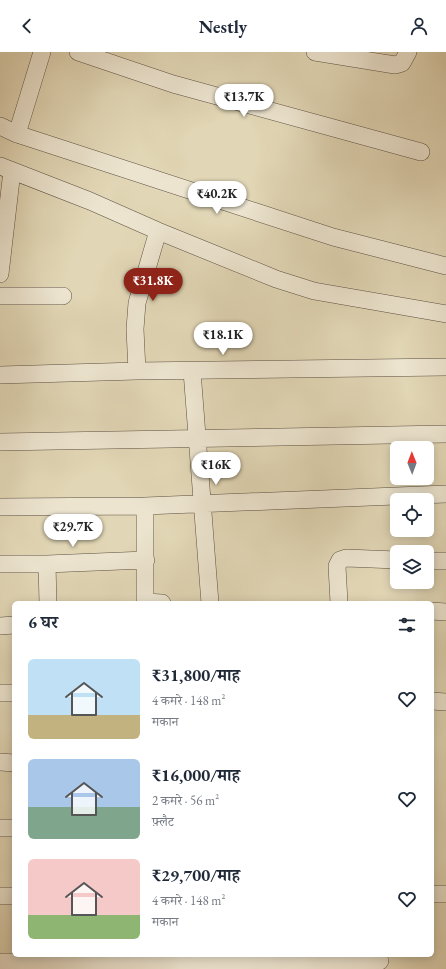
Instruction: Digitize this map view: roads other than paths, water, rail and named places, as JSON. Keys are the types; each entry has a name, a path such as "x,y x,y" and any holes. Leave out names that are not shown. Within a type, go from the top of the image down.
{"street":[{"path":"17,134 42,52"},
{"path":"78,52 173,84 421,152"},
{"path":"315,52 395,65 402,63 408,52"},
{"path":"0,126 17,134 333,238 446,266"},
{"path":"0,274 6,168 276,279 314,291 446,314"},
{"path":"137,372 135,330 137,303 158,231"},
{"path":"0,296 63,296"},
{"path":"0,375 446,367"},
{"path":"192,371 210,601"},
{"path":"0,442 446,434"},
{"path":"0,507 146,506 446,494"},
{"path":"146,506 146,560 150,601"},
{"path":"339,601 337,566 340,560 346,558 390,560"},
{"path":"0,564 46,564 146,560"},
{"path":"434,561 446,562"},
{"path":"46,564 48,601"},
{"path":"434,611 446,612"},
{"path":"0,626 12,626"},
{"path":"0,693 12,693"},
{"path":"434,701 446,702"},
{"path":"0,762 12,763"},
{"path":"0,828 12,828"},
{"path":"0,896 12,896"},
{"path":"0,962 158,962 227,958 379,962"}]}
